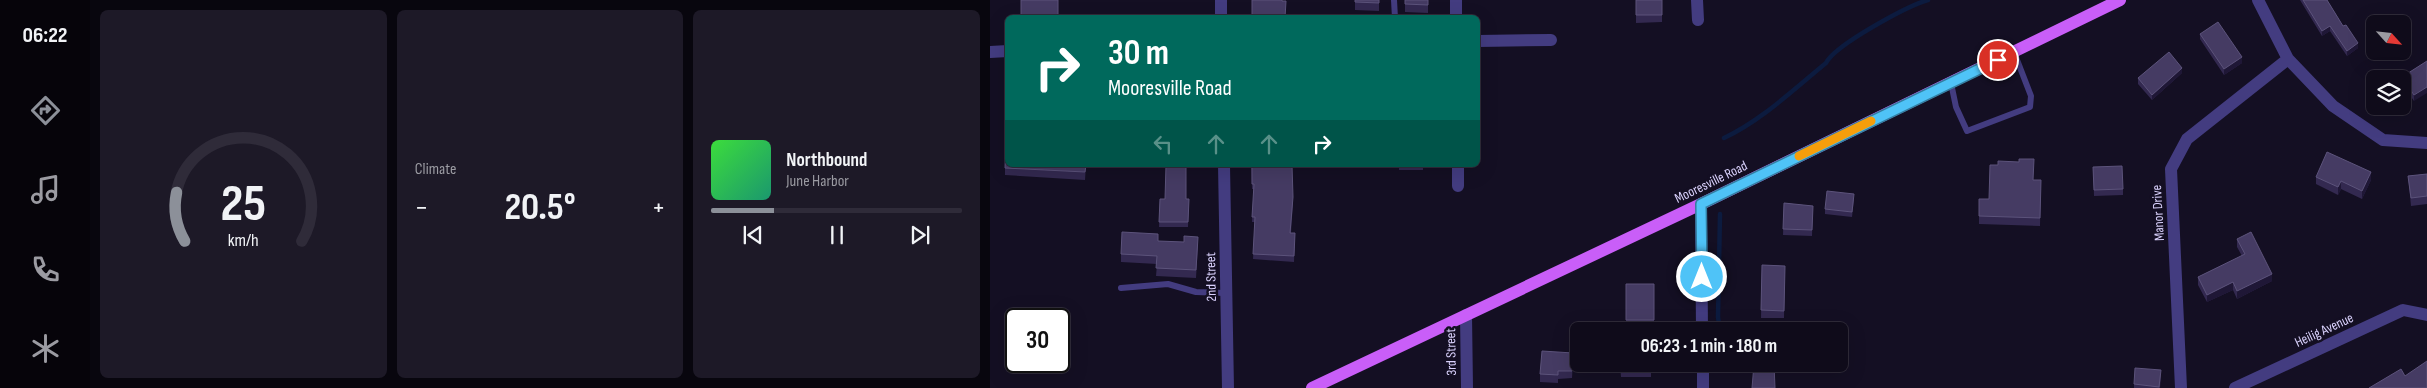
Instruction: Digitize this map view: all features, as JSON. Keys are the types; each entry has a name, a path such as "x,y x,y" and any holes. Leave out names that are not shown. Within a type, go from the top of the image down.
{"main road":[{"name":"Mooresville Road","path":"1312,388 1701,204 2120,0"}],"street":[{"path":"1221,0 1221,15"},
{"path":"1456,0 1456,15"},
{"path":"1698,0 1698,20"},
{"path":"2258,0 2288,59 2333,106 2384,140 2427,143"},
{"path":"1480,41 1551,40"},
{"path":"990,52 1005,51"},
{"name":"Manor Drive","path":"2181,388 2171,169 2187,139 2288,59"},
{"name":"2nd Street","path":"1224,167 1228,388"},
{"path":"1458,167 1458,186"},
{"path":"1701,204 1702,322"},
{"name":"Heilig Avenue","path":"2235,388 2403,310 2427,315"},
{"name":"3rd Street","path":"1466,315 1467,388"},
{"path":"1703,372 1703,388"}],"lane":[{"path":"1394,0 1395,15"},
{"path":"1950,83 1956,107 1967,131 2030,107 2031,96 2014,52"},
{"path":"1121,288 1168,284 1196,292 1226,293"}],"building":[{"path":"1021,0 1058,0 1058,15 1021,15"},
{"path":"1252,0 1286,1 1285,15 1252,15"},
{"path":"1355,0 1379,0 1379,3 1355,2"},
{"path":"1405,0 1428,0 1428,5 1405,4"},
{"path":"1636,0 1662,0 1662,15 1636,15"},
{"path":"2303,0 2327,0 2343,26 2346,25 2358,43 2347,51 2330,26 2322,31"},
{"path":"2218,22 2242,57 2224,69 2200,34"},
{"path":"2169,52 2182,68 2152,95 2138,78"},
{"path":"2427,61 2427,87 2414,95 2411,90 2411,71"},
{"path":"2327,152 2371,172 2362,191 2341,181 2338,187 2316,177"},
{"path":"2019,159 2034,159 2033,180 2041,180 2040,218 1979,216 1979,199 1989,199 1990,165 1998,165 1998,161 2019,162"},
{"path":"2122,166 2123,189 2094,190 2093,167"},
{"path":"1005,167 1086,167 1085,172"},
{"path":"1166,167 1186,167 1186,199 1189,199 1188,222 1159,222 1160,199 1165,199"},
{"path":"1252,167 1292,167 1293,197 1290,233 1295,233 1294,256 1253,254 1255,217 1252,217 1254,184 1252,184"},
{"path":"2427,174 2427,196 2411,198 2408,176"},
{"path":"1827,191 1854,194 1852,212 1825,209"},
{"path":"1784,203 1813,206 1812,230 1783,229"},
{"path":"1122,232 1158,234 1158,241 1184,242 1184,236 1198,237 1196,270 1156,268 1157,256 1121,254"},
{"path":"2251,232 2272,274 2237,291 2233,282 2207,295 2198,277 2245,254 2237,239"},
{"path":"1762,265 1785,266 1784,311 1761,310"},
{"path":"1626,284 1654,284 1654,320 1626,320"},
{"path":"1542,351 1570,353 1570,371 1558,371 1558,375 1540,374"},
{"path":"2427,361 2427,388 2369,388 2401,369 2405,376"},
{"path":"2135,368 2161,370 2159,387 2134,384"},
{"path":"1753,372 1774,372 1775,388 1752,388"}],"waterway":[{"path":"1724,138 1738,131 1777,104 1826,63 1843,46 1872,27 1928,0"},
{"path":"1719,322 1720,214"}],"slow traffic":[{"path":"1799,156 1871,121"}],"route":[{"path":"1702,277 1701,204 1998,60"}]}
